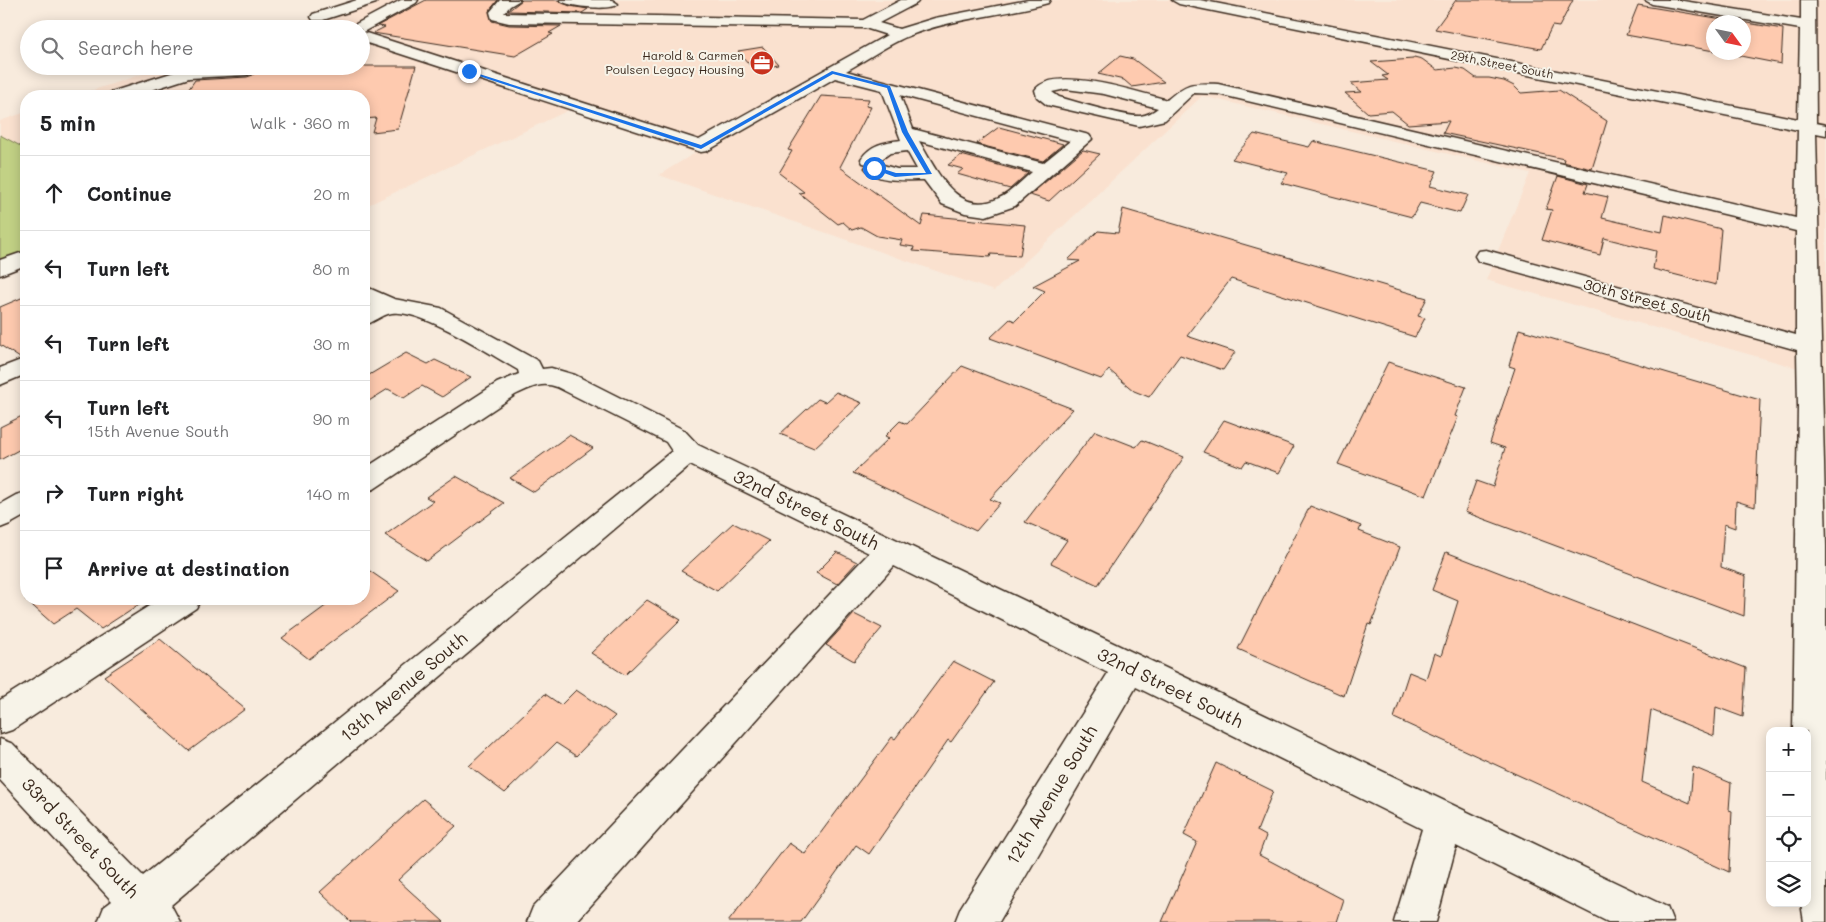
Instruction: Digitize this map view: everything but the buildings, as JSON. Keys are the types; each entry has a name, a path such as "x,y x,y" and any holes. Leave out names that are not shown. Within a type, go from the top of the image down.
{"street":[{"path":"318,18 371,0"},
{"path":"370,22 411,0"},
{"path":"513,0 505,3 497,12 497,16 509,19 866,24 900,34"},
{"path":"567,0 624,5"},
{"path":"866,24 912,0"},
{"path":"370,39 701,147 900,34 923,24 1020,8 1043,0"},
{"name":"29th Street South","path":"1179,0 1816,128"},
{"path":"1808,0 1808,26 1816,128 1807,227 1808,346 1818,545 1811,858 1824,922"},
{"path":"1659,1 1808,26"},
{"path":"643,7 716,14 724,18 724,22"},
{"path":"781,23 787,8"},
{"path":"832,72 889,87 1083,140 1008,202 986,210 972,209 949,200 929,174 909,138 889,87"},
{"path":"135,90 181,75"},
{"path":"1170,106 1071,83 1048,86 1042,93 1053,101 1132,121 1156,118 1190,89 1205,87 1218,89 1807,227"},
{"path":"929,174 895,175 872,163 879,150 909,138 1047,170"},
{"name":"30th Street South","path":"1486,256 1808,346"},
{"path":"0,268 20,260"},
{"path":"370,296 388,305 433,313 529,366 533,377"},
{"path":"370,315 388,305"},
{"path":"0,377 20,368"},
{"path":"370,478 506,389 533,377 551,376 566,380 675,436 688,452"},
{"name":"32nd Street South","path":"688,452 1652,922"},
{"name":"13th Avenue South","path":"140,916 688,452"},
{"path":"0,517 20,505"},
{"path":"548,922 889,551"},
{"path":"0,719 175,605"},
{"name":"12th Avenue South","path":"976,922 1129,668"},
{"name":"33rd Street South","path":"0,755 140,916"},
{"path":"1414,922 1444,821"}],"shaded area":[{"path":"369,0 1826,0 1826,922 1808,371 1486,280 1530,173 1202,96 994,291 659,175 695,153 569,110 370,204 370,90 93,90 139,75 370,75 370,20 308,20"},
{"path":"20,114 20,146 0,135 0,121"}],"green space":[{"path":"0,135 20,146 20,259 0,267"}],"place":[{"name":"Harold & Carmen Poulsen Legacy Housing","path":"762,63"}],"route":[{"path":"469,71 701,147 832,72 889,87 905,132 929,174 895,175 874,168"}]}
